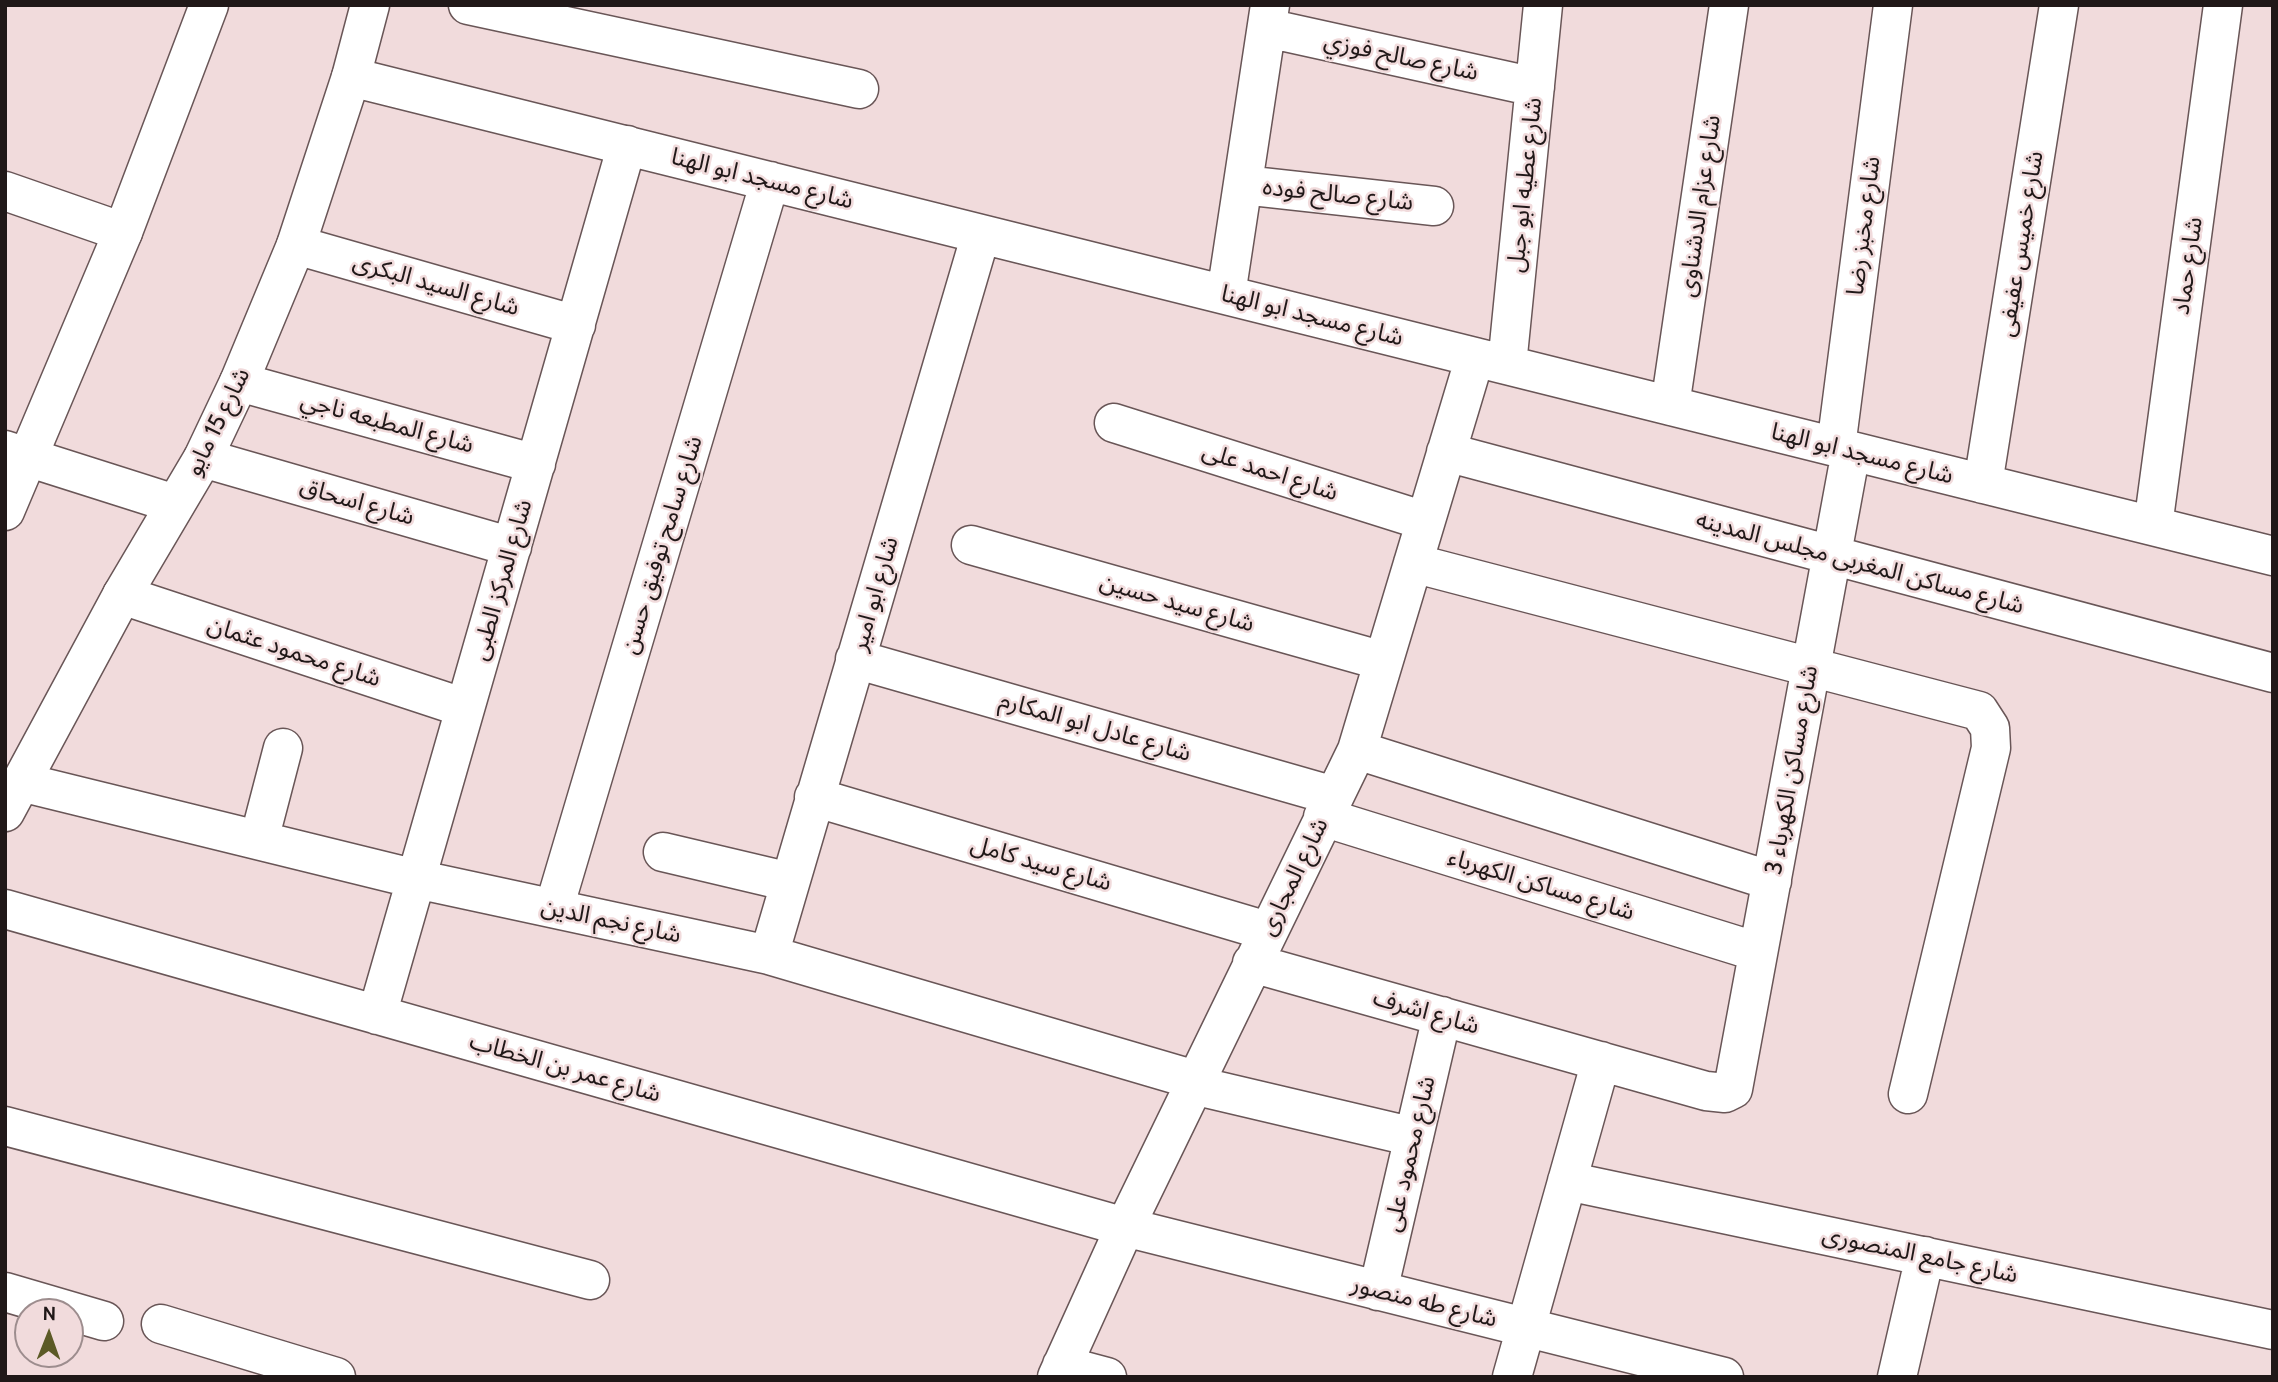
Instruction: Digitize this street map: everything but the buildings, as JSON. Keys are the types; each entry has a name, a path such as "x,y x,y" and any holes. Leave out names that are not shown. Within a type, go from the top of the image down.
{"street":[{"path":"5,511 17,454 123,232 209,5"},
{"name":"شارع 15 مايو","path":"13,797 122,595 203,458 239,382 296,245 351,77 370,5"},
{"path":"468,5 859,89"},
{"name":"شارع عطيه ابو جبل","path":"1491,361 1535,87 1543,5"},
{"name":"شارع عزام الدشناوى","path":"1670,406 1729,5"},
{"name":"شارع مخبز رضا","path":"1844,449 1893,5"},
{"name":"شارع خميس عفيفى","path":"1983,484 2059,5"},
{"name":"شارع حماد","path":"2152,526 2223,5"},
{"name":"شارع صالح فوزي","path":"1269,17 1535,87"},
{"name":"شارع صالح فوده","path":"1226,295 1269,17"},
{"name":"شارع مسجد ابو الهنا","path":"351,77 2273,556"},
{"name":"شارع المركز الطبى","path":"377,1015 628,145"},
{"name":"شارع سامح توفيق حسن","path":"554,908 770,181"},
{"name":"شارع صالح فوده","path":"1242,185 1434,206"},
{"path":"5,191 123,232"},
{"name":"شارع ابو امير","path":"769,955 981,233"},
{"name":"شارع السيد البكرى","path":"296,245 576,326"},
{"name":"شارع المجارى","path":"1060,1371 1194,1082 1357,750 1446,452 1491,361"},
{"name":"شارع المطبعه ناجي","path":"239,382 536,464"},
{"name":"شارع احمد على","path":"1114,423 1425,522"},
{"name":"شارع مساكن الكهرباء 3","path":"1733,1089 1832,555 1844,449"},
{"name":"شارع مساكن المغربى مجلس المدينه","path":"1446,452 2273,673"},
{"path":"17,454 175,504"},
{"name":"شارع اسحاق","path":"203,458 512,547"},
{"name":"شارع سيد حسين","path":"971,545 1383,662"},
{"path":"1413,563 1979,711 1990,728 1991,748 1908,1094"},
{"name":"شارع محمود عثمان","path":"122,595 465,708"},
{"name":"شارع عادل ابو المكارم","path":"855,659 1329,806"},
{"path":"259,840 283,748"},
{"path":"1357,750 1772,881"},
{"name":"شارع نجم الدين","path":"13,797 259,840 416,878 769,955 1194,1082 1414,1137"},
{"name":"شارع سيد كامل","path":"814,797 1260,947"},
{"name":"شارع مساكن الكهرباء","path":"1329,806 1758,952"},
{"path":"663,852 790,882"},
{"name":"شارع عمر بن الخطاب","path":"5,909 1125,1227"},
{"name":"شارع اشرف","path":"1260,947 1442,1016 1715,1093 1733,1089"},
{"name":"شارع محمود على","path":"1378,1291 1442,1016"},
{"path":"1512,1377 1601,1062"},
{"path":"5,1126 590,1280"},
{"name":"شارع جامع المنصورى","path":"1567,1181 2273,1330"},
{"name":"شارع طه منصور","path":"1125,1227 1724,1377"},
{"path":"1897,1377 1924,1256"},
{"path":"5,1292 104,1321"},
{"path":"161,1324 296,1371 336,1377"},
{"path":"1060,1371 1107,1377"}]}
